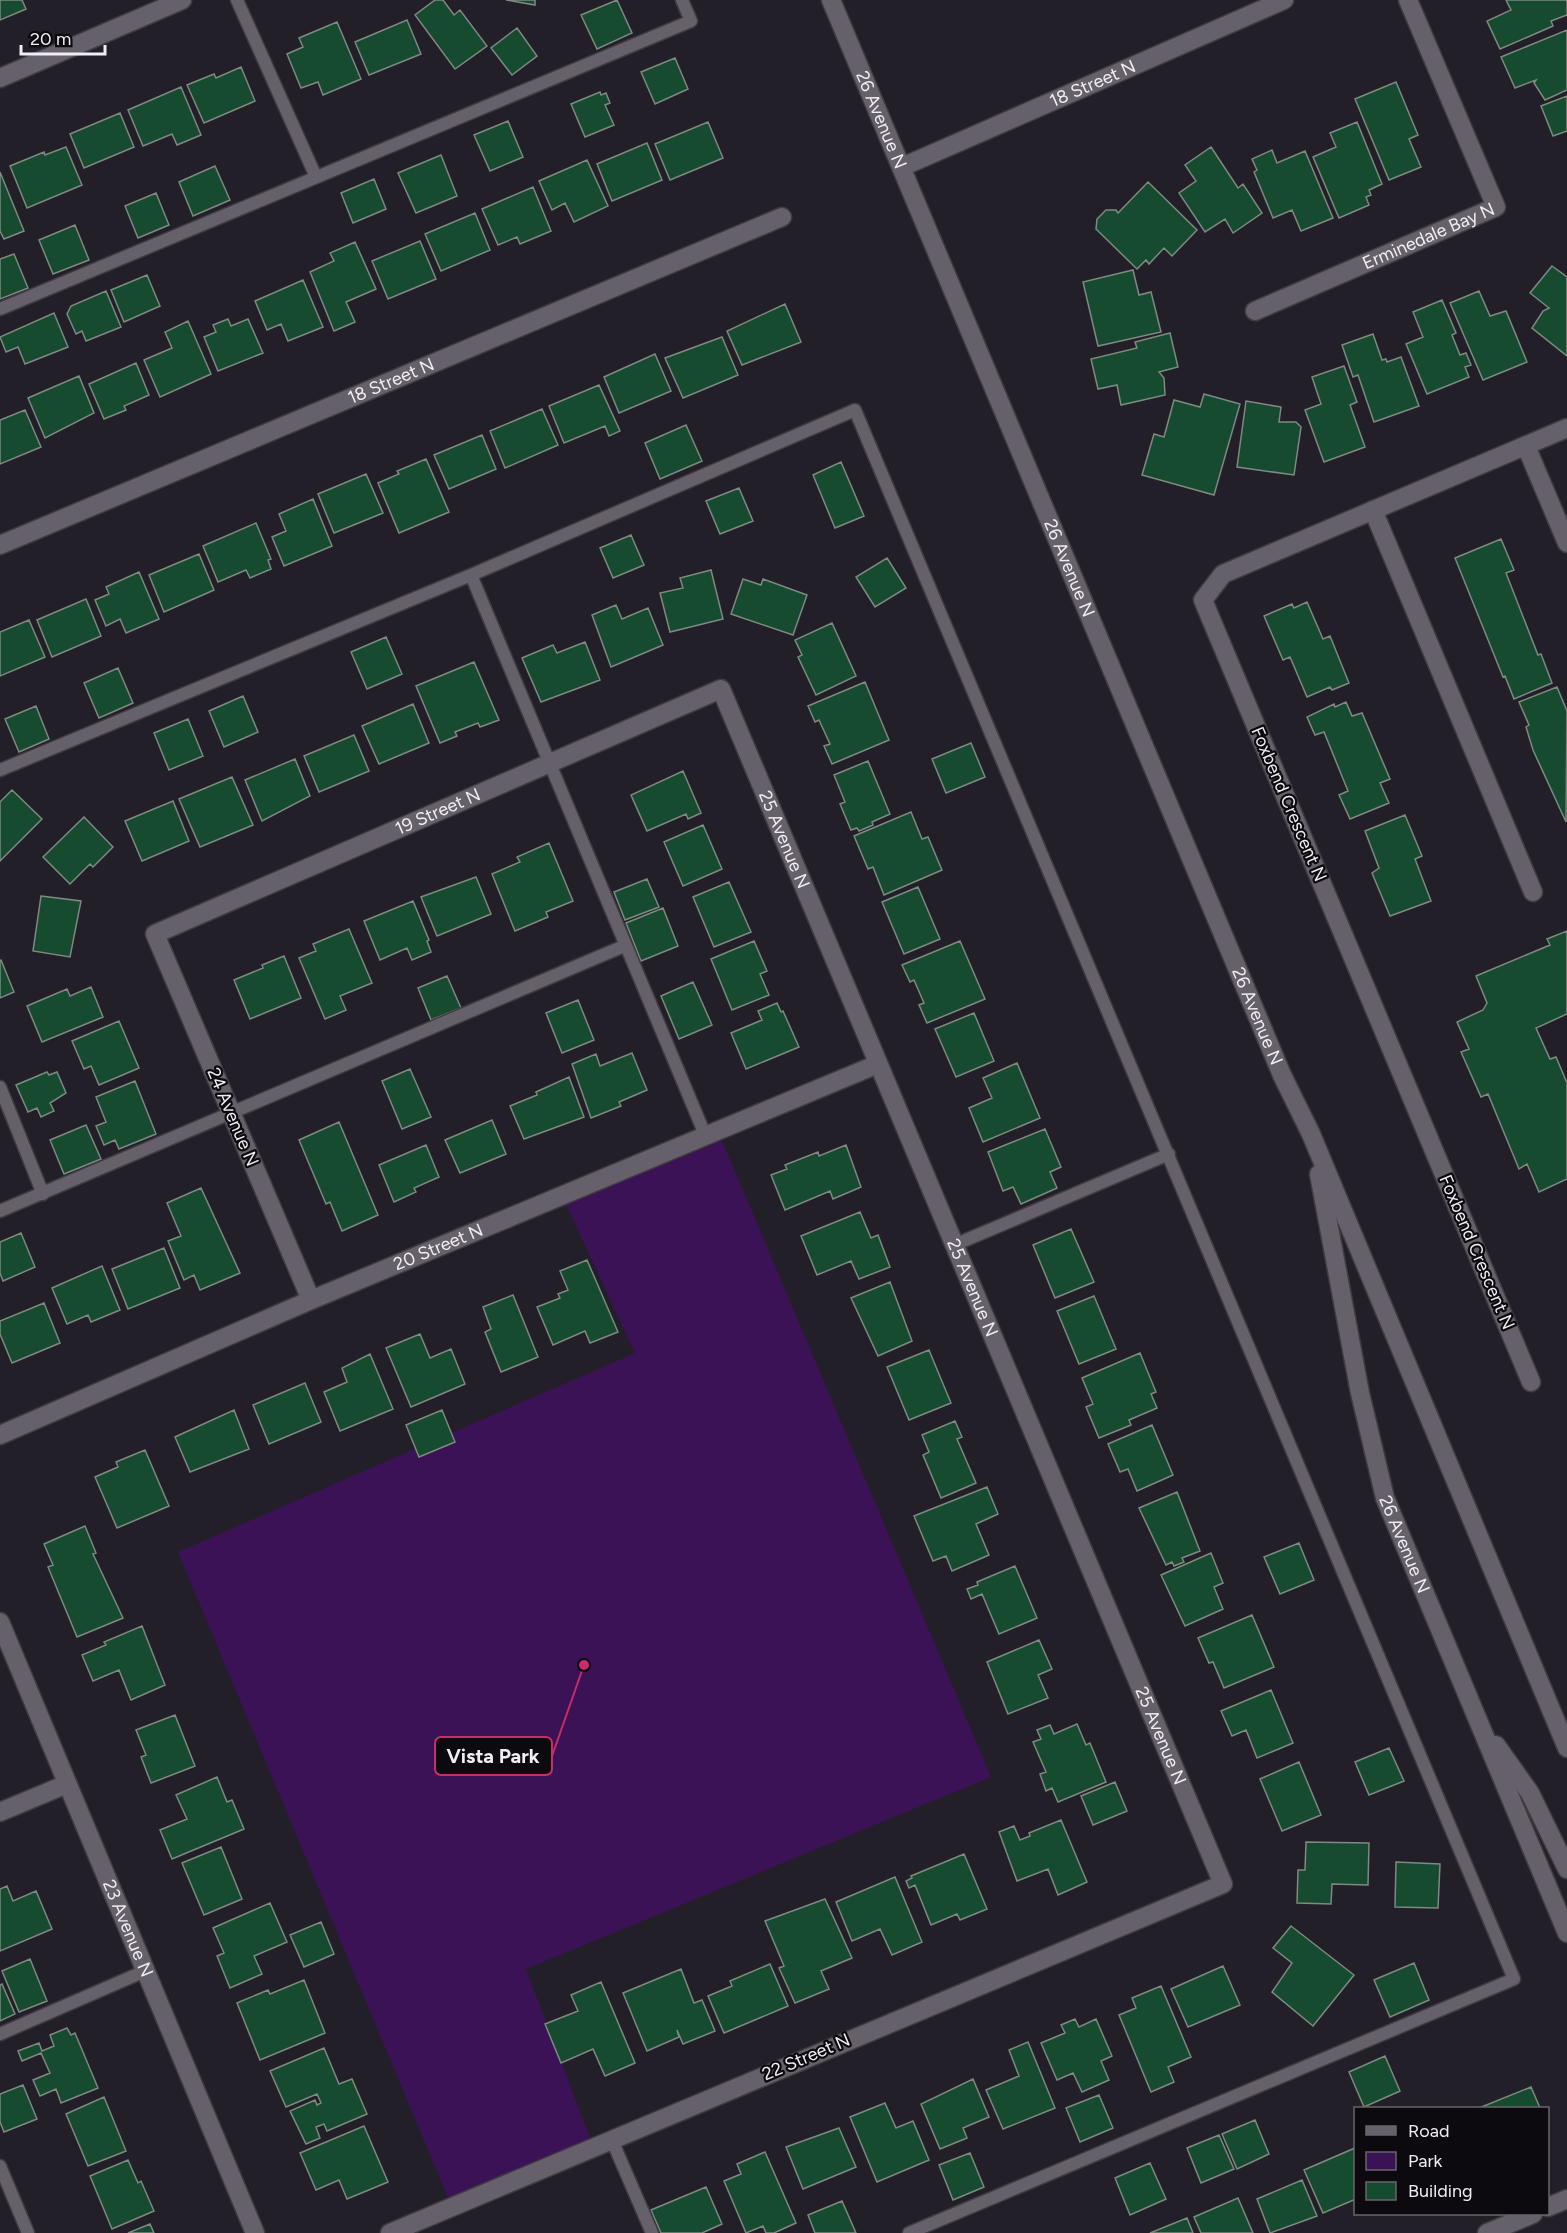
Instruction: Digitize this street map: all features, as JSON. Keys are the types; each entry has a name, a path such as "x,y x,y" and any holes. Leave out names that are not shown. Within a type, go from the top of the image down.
{"street":[{"path":"0,78 182,0"},
{"name":"26 Avenue N","path":"831,0 1277,1065 1311,1134 1567,1748"},
{"name":"18 Street N","path":"902,167 1284,0"},
{"name":"Erminedale Bay N","path":"1255,311 1496,207 1408,0"},
{"name":"18 Street N","path":"0,545 782,217"},
{"name":"Foxbend Crescent N","path":"1531,1382 1203,600 1223,574 1567,428"},
{"path":"1526,446 1567,543"},
{"path":"1373,510 1533,892"},
{"name":"19 Street N","path":"155,934 721,689"},
{"name":"25 Avenue N","path":"721,689 1223,1884"},
{"name":"24 Avenue N","path":"155,934 310,1300"},
{"name":"20 Street N","path":"0,1435 310,1300 878,1064"},
{"name":"26 Avenue N","path":"1311,1134 1360,1393 1385,1498 1567,1933"},
{"name":"23 Avenue N","path":"0,1622 255,2233"},
{"path":"1475,1717 1530,1793 1567,1869"},
{"path":"0,1812 67,1784"},
{"name":"22 Street N","path":"390,2233 611,2138 1223,1884"},
{"path":"1549,2208 1567,2199"},
{"path":"1487,2233 1531,2215"}],"lane":[{"path":"237,0 316,177"},
{"path":"0,309 691,21 682,0"},
{"path":"0,770 471,575 855,410 1514,1980 909,2233"},
{"path":"471,575 551,763 624,946 706,1137"},
{"path":"0,1211 232,1115 624,946"},
{"path":"0,1086 43,1194"},
{"path":"954,1245 1169,1154"},
{"path":"0,2034 145,1971"},
{"path":"611,2138 652,2233"},
{"path":"0,2166 28,2233"}],"green space":[{"path":"718,1131 991,1777 526,1969 593,2146 451,2205 178,1552 635,1353 562,1196"}],"building":[{"path":"0,0 22,0 26,9 0,20"},
{"path":"435,0 443,0 454,15 460,10 487,46 455,69 415,15"},
{"path":"506,0 535,0 535,5"},
{"path":"617,0 632,33 597,49 581,15"},
{"path":"1506,0 1567,0 1567,15 1551,21 1553,26 1500,49 1487,21 1511,10"},
{"path":"407,20 421,54 369,75 355,42"},
{"path":"337,22 361,79 323,95 318,82 301,88 287,54 303,47 299,38"},
{"path":"517,28 537,56 512,75 491,48"},
{"path":"1567,30 1567,90 1545,100 1534,83 1536,80 1515,88 1501,57"},
{"path":"675,58 688,89 655,104 641,72"},
{"path":"241,67 255,101 204,123 187,85 214,74 216,78"},
{"path":"1396,82 1418,135 1409,139 1421,167 1389,180 1355,99"},
{"path":"181,87 201,135 177,145 172,134 143,146 128,110"},
{"path":"600,92 601,95 606,93 610,103 605,105 614,125 585,137 571,104"},
{"path":"1567,96 1567,131 1553,136 1541,106"},
{"path":"120,113 134,147 84,168 70,134"},
{"path":"508,121 523,157 490,171 474,135"},
{"path":"708,122 723,158 670,180 655,144"},
{"path":"1357,122 1382,184 1369,190 1371,195 1366,197 1369,205 1339,218 1313,157 1336,147 1330,133"},
{"path":"647,143 662,180 612,201 597,164"},
{"path":"66,147 82,185 27,208 10,166 44,152 45,155"},
{"path":"1211,147 1238,188 1243,184 1262,213 1233,233 1225,219 1205,232 1179,193 1196,181 1185,165"},
{"path":"1272,150 1277,163 1305,151 1333,218 1301,231 1292,210 1273,218 1254,172 1257,170 1252,159"},
{"path":"441,155 457,196 416,213 398,173"},
{"path":"587,160 608,206 574,222 565,203 552,210 539,181"},
{"path":"215,166 230,200 193,216 179,182"},
{"path":"0,172 24,231 4,239 0,231"},
{"path":"374,179 386,209 353,223 341,193"},
{"path":"1148,182 1197,230 1172,256 1164,248 1149,264 1146,260 1137,269 1096,229 1097,219 1106,210 1116,210 1118,213"},
{"path":"533,187 551,231 520,244 517,237 498,245 482,209"},
{"path":"156,193 169,225 138,238 125,206"},
{"path":"475,213 490,250 441,271 425,234"},
{"path":"75,225 89,260 53,274 39,240"},
{"path":"420,241 436,279 388,299 372,261"},
{"path":"355,242 376,289 346,302 355,322 334,331 310,272 334,261 330,253"},
{"path":"14,254 28,288 0,299 0,259"},
{"path":"1552,266 1567,277 1567,356 1532,328 1543,311 1549,308 1530,293"},
{"path":"1133,270 1139,295 1151,292 1161,332 1098,346 1083,282"},
{"path":"147,275 160,306 124,322 111,290"},
{"path":"303,280 323,327 288,341 281,324 267,330 255,301"},
{"path":"106,291 121,327 86,341 82,331 76,334 67,314 71,306"},
{"path":"1479,291 1490,316 1506,311 1527,362 1483,380 1450,303"},
{"path":"1442,300 1456,333 1452,335 1460,355 1466,353 1471,365 1465,367 1469,377 1427,394 1406,344 1423,337 1413,312"},
{"path":"785,304 801,342 742,365 727,331"},
{"path":"54,313 68,347 25,364 18,347 6,352 0,337"},
{"path":"228,319 231,326 248,319 263,353 218,371 204,337 216,332 213,325"},
{"path":"188,321 211,374 160,397 144,360 172,348 165,332"},
{"path":"1170,333 1178,367 1159,372 1164,378 1165,395 1121,405 1117,385 1098,389 1091,359 1137,348 1135,342"},
{"path":"1373,334 1382,360 1386,359 1387,362 1401,357 1419,406 1374,422 1358,375 1353,377 1342,345"},
{"path":"722,337 738,375 683,398 665,358"},
{"path":"655,354 671,391 619,413 604,377"},
{"path":"136,363 149,395 124,406 126,410 104,419 89,384"},
{"path":"1344,366 1357,402 1350,405 1365,447 1324,462 1305,410 1321,404 1312,377"},
{"path":"79,376 94,413 45,438 28,398"},
{"path":"599,385 620,431 609,436 605,426 564,443 549,406"},
{"path":"1204,394 1240,404 1214,495 1142,475 1154,434 1164,437 1174,400 1200,407"},
{"path":"1246,401 1281,407 1279,422 1296,422 1301,427 1294,475 1237,467"},
{"path":"542,409 558,445 505,468 490,431"},
{"path":"25,410 41,447 0,464 0,420"},
{"path":"686,425 702,461 660,479 645,443"},
{"path":"482,435 496,469 449,489 434,455"},
{"path":"426,459 449,512 399,533 378,483 399,474 397,471"},
{"path":"841,462 864,516 835,528 813,475"},
{"path":"366,474 383,513 334,533 318,494"},
{"path":"739,488 753,521 720,534 706,501"},
{"path":"313,499 332,546 284,566 272,537 286,531 279,514"},
{"path":"256,523 271,559 268,560 271,569 250,578 246,570 218,582 203,546"},
{"path":"631,535 644,565 613,578 600,548"},
{"path":"1501,539 1514,570 1506,573 1538,655 1541,654 1552,683 1514,699 1455,558"},
{"path":"199,554 214,590 164,612 149,575"},
{"path":"887,558 906,588 875,607 856,577"},
{"path":"711,570 723,619 670,632 660,593 683,588 680,578"},
{"path":"139,572 159,619 126,633 120,619 106,626 95,600 109,594 106,587"},
{"path":"743,579 761,585 763,579 807,595 793,635 731,614"},
{"path":"86,599 101,636 52,657 37,620"},
{"path":"1307,602 1323,639 1330,636 1349,683 1332,690 1330,687 1307,697 1290,657 1283,660 1264,616 1292,604 1294,608"},
{"path":"616,605 622,619 648,608 663,645 611,667 592,615"},
{"path":"29,620 45,657 0,676 0,632"},
{"path":"832,623 856,676 816,695 798,657 802,655 795,640"},
{"path":"386,637 402,674 367,689 351,652"},
{"path":"585,642 600,680 541,702 522,658 553,645 557,653"},
{"path":"474,662 499,720 480,727 478,723 455,732 457,736 440,743 416,686"},
{"path":"118,668 133,703 99,718 84,683"},
{"path":"865,682 889,740 832,764 824,746 830,744 819,720 815,722 808,706"},
{"path":"1557,687 1567,711 1566,822 1533,750 1526,727 1529,725 1519,702"},
{"path":"243,696 258,732 224,747 209,711"},
{"path":"1346,702 1352,716 1362,713 1390,779 1380,783 1389,803 1350,819 1339,795 1348,791 1324,732 1315,735 1307,717 1334,704 1335,707"},
{"path":"413,704 429,743 379,764 362,726"},
{"path":"36,706 49,739 19,752 5,719"},
{"path":"188,719 203,756 169,770 154,733"},
{"path":"354,735 369,771 319,792 304,756"},
{"path":"971,743 985,777 946,793 932,759"},
{"path":"295,759 310,796 262,821 245,780"},
{"path":"868,761 890,814 859,831 857,828 851,830 840,804 845,802 834,775"},
{"path":"683,771 701,813 688,819 686,814 647,831 631,795"},
{"path":"232,777 253,825 200,847 179,799"},
{"path":"12,790 42,819 0,861 0,802"},
{"path":"173,801 189,841 142,861 125,821"},
{"path":"911,812 922,839 928,837 942,870 884,895 873,867 868,869 854,836"},
{"path":"1405,815 1422,856 1415,859 1431,901 1390,916 1372,873 1379,868 1365,831"},
{"path":"84,817 113,847 93,867 90,864 70,884 43,857"},
{"path":"703,825 722,869 683,886 664,842"},
{"path":"549,843 573,901 546,912 548,917 515,931 492,874 520,862 517,857"},
{"path":"476,877 491,914 437,936 421,897"},
{"path":"647,879 659,907 625,920 614,892"},
{"path":"729,882 751,932 714,947 693,897"},
{"path":"918,887 940,939 904,954 882,902"},
{"path":"41,896 81,901 70,957 33,951"},
{"path":"413,901 429,940 427,941 431,952 412,960 407,948 380,960 364,921"},
{"path":"663,908 678,946 641,961 626,923"},
{"path":"349,929 372,983 340,996 346,1010 325,1019 299,958 316,951 313,944"},
{"path":"1567,931 1567,1014 1536,1028 1550,1059 1556,1057 1567,1083 1567,1179 1539,1192 1527,1164 1519,1169 1488,1094 1481,1097 1461,1052 1469,1049 1457,1022 1483,1010 1487,1003 1476,976 1550,945 1547,939"},
{"path":"754,941 767,971 760,974 769,995 732,1010 711,959"},
{"path":"960,941 985,999 927,1023 919,1005 924,1003 914,980 910,982 902,965"},
{"path":"284,956 301,998 250,1019 234,980"},
{"path":"0,961 14,992 0,998"},
{"path":"447,976 461,1008 431,1020 418,988"},
{"path":"693,982 712,1025 679,1039 661,996"},
{"path":"91,987 103,1017 42,1042 27,1006 67,989 70,996"},
{"path":"578,1000 594,1040 562,1053 546,1013"},
{"path":"777,1003 799,1047 746,1069 731,1033 762,1020 758,1011"},
{"path":"974,1013 994,1061 956,1077 935,1029"},
{"path":"119,1021 139,1068 99,1085 91,1066 84,1069 72,1041"},
{"path":"632,1053 647,1090 619,1102 621,1106 591,1118 572,1064 596,1054 600,1066"},
{"path":"1017,1063 1040,1118 983,1142 969,1108 992,1098 983,1078"},
{"path":"410,1069 431,1117 402,1129 382,1081"},
{"path":"47,1072 49,1075 57,1072 66,1093 50,1103 54,1111 41,1117 37,1108 28,1112 16,1085"},
{"path":"569,1077 584,1117 524,1139 510,1106 537,1095 536,1092"},
{"path":"135,1081 156,1134 119,1149 115,1140 104,1145 96,1126 106,1122 96,1097"},
{"path":"492,1120 506,1154 460,1173 445,1140"},
{"path":"339,1122 378,1215 342,1231 330,1202 326,1204 299,1140"},
{"path":"86,1125 101,1159 64,1174 50,1140"},
{"path":"1045,1129 1061,1167 1050,1172 1057,1188 1021,1204 1013,1187 1003,1191 988,1152"},
{"path":"426,1145 439,1177 414,1188 416,1192 394,1202 379,1165"},
{"path":"846,1145 861,1187 833,1199 830,1191 785,1210 771,1175 787,1169 785,1165 818,1152 819,1156"},
{"path":"201,1188 240,1273 200,1290 194,1275 184,1280 168,1241 181,1236 167,1203"},
{"path":"860,1212 871,1238 878,1235 890,1267 859,1279 851,1261 817,1275 801,1236"},
{"path":"1071,1229 1094,1282 1055,1298 1033,1245"},
{"path":"21,1233 35,1267 3,1281 0,1273 0,1242"},
{"path":"164,1248 180,1288 128,1309 112,1269"},
{"path":"587,1260 618,1332 590,1343 585,1331 553,1345 537,1307 560,1298 558,1294 568,1290 560,1271"},
{"path":"102,1266 120,1310 91,1322 88,1315 67,1324 52,1288"},
{"path":"890,1282 912,1341 878,1356 851,1298"},
{"path":"513,1295 538,1357 501,1372 485,1332 491,1329 483,1307"},
{"path":"1094,1296 1116,1349 1079,1364 1057,1311"},
{"path":"44,1303 60,1343 12,1363 0,1334 0,1321"},
{"path":"420,1334 430,1358 451,1349 465,1384 411,1407 386,1348"},
{"path":"929,1350 951,1403 909,1420 887,1367"},
{"path":"1140,1353 1156,1392 1151,1394 1157,1408 1129,1420 1131,1425 1099,1438 1086,1407 1093,1404 1082,1378"},
{"path":"370,1354 393,1409 340,1431 324,1392 347,1382 342,1368"},
{"path":"305,1383 321,1422 269,1444 253,1405"},
{"path":"234,1410 249,1449 190,1472 175,1437"},
{"path":"442,1410 455,1442 419,1457 406,1425"},
{"path":"955,1421 962,1437 957,1439 976,1483 941,1498 923,1455 929,1452 922,1435"},
{"path":"1152,1425 1173,1475 1137,1491 1128,1469 1120,1472 1108,1444"},
{"path":"145,1450 169,1506 117,1528 95,1477 118,1467 116,1462"},
{"path":"987,1487 998,1514 976,1524 989,1555 952,1571 946,1556 933,1561 914,1516"},
{"path":"1177,1492 1200,1551 1182,1558 1184,1562 1174,1566 1172,1562 1166,1565 1139,1508"},
{"path":"85,1526 96,1553 93,1554 123,1618 77,1637 48,1567 53,1565 44,1544"},
{"path":"1299,1543 1314,1580 1280,1594 1264,1557"},
{"path":"1211,1553 1223,1583 1214,1587 1223,1609 1185,1626 1161,1575"},
{"path":"1015,1566 1037,1618 999,1634 982,1594 971,1599 967,1589 978,1585 977,1582"},
{"path":"1252,1615 1274,1667 1224,1688 1213,1662 1209,1663 1198,1638"},
{"path":"142,1626 165,1685 131,1700 119,1670 93,1681 82,1655 106,1645 104,1642"},
{"path":"1039,1640 1052,1669 1038,1675 1048,1698 1008,1714 987,1662"},
{"path":"1271,1690 1293,1743 1257,1758 1246,1730 1232,1736 1221,1711"},
{"path":"175,1715 195,1766 151,1783 141,1757 146,1755 136,1730"},
{"path":"1077,1724 1086,1745 1090,1743 1106,1782 1058,1802 1052,1788 1046,1791 1040,1774 1046,1772 1033,1742 1041,1739 1037,1730 1050,1725 1054,1734"},
{"path":"1389,1748 1404,1781 1369,1795 1355,1762"},
{"path":"1299,1762 1321,1815 1282,1831 1260,1779"},
{"path":"217,1777 227,1802 232,1800 244,1829 172,1859 160,1830 187,1819 176,1795"},
{"path":"1115,1782 1127,1811 1093,1825 1081,1796"},
{"path":"1061,1820 1087,1882 1058,1895 1048,1869 1017,1881 999,1832 1014,1826 1020,1840 1030,1836 1029,1833"},
{"path":"1306,1842 1369,1843 1368,1885 1332,1884 1331,1904 1297,1903 1298,1870 1305,1870"},
{"path":"221,1847 242,1899 204,1915 182,1863"},
{"path":"964,1854 987,1909 960,1920 957,1914 931,1925 915,1885 909,1888 906,1881 912,1878 911,1876"},
{"path":"1396,1862 1440,1864 1438,1908 1395,1907"},
{"path":"895,1877 922,1942 892,1955 880,1929 852,1941 836,1902"},
{"path":"7,1886 13,1901 36,1891 52,1929 0,1951 0,1889"},
{"path":"825,1899 852,1958 821,1971 829,1989 795,2003 779,1968 784,1966 765,1921"},
{"path":"270,1903 287,1942 254,1956 262,1974 230,1988 217,1956 224,1953 213,1928"},
{"path":"321,1922 334,1954 304,1967 290,1935"},
{"path":"1291,1926 1354,1975 1313,2026 1272,1992 1292,1963 1273,1948"},
{"path":"30,1959 47,2001 19,2012 2,1971"},
{"path":"1414,1963 1429,2000 1390,2017 1374,1980"},
{"path":"770,1964 788,2006 724,2033 708,1996 732,1986 730,1981"},
{"path":"1223,1966 1240,2005 1188,2027 1171,1989"},
{"path":"681,1969 694,2003 702,2000 715,2031 683,2044 677,2030 679,2037 647,2051 623,1993"},
{"path":"304,1980 325,2033 260,2060 237,2003 268,1990 270,1994"},
{"path":"601,1982 635,2063 605,2076 593,2049 561,2063 545,2024 578,2011 571,1995"},
{"path":"2,1984 15,2014 0,2021 0,1985"},
{"path":"1161,1986 1191,2057 1168,2067 1174,2082 1151,2092 1119,2015 1136,2008 1132,1998"},
{"path":"1075,2019 1079,2027 1096,2019 1112,2056 1101,2061 1109,2080 1082,2092 1073,2073 1057,2080 1041,2043 1065,2033 1061,2025"},
{"path":"67,2028 71,2035 75,2033 98,2088 61,2103 56,2089 40,2096 33,2080 50,2073 41,2053 22,2061 18,2051 39,2043 42,2051 54,2046 50,2035"},
{"path":"1028,2042 1055,2108 1003,2129 986,2090 1019,2076 1009,2050"},
{"path":"324,2048 339,2084 352,2079 367,2114 327,2131 324,2124 316,2127 320,2138 306,2144 290,2111 315,2100 317,2105 321,2103 317,2094 286,2107 270,2071"},
{"path":"1385,2056 1400,2091 1364,2107 1349,2072"},
{"path":"973,2079 989,2117 963,2128 967,2138 940,2149 921,2104"},
{"path":"23,2085 37,2119 4,2132 0,2122 0,2094"},
{"path":"1531,2087 1540,2107 1481,2107"},
{"path":"1099,2095 1113,2128 1080,2142 1066,2108"},
{"path":"104,2097 126,2151 88,2166 66,2114"},
{"path":"885,2103 896,2128 913,2121 929,2160 877,2182 850,2117"},
{"path":"1255,2120 1269,2154 1237,2169 1222,2134"},
{"path":"364,2126 388,2182 347,2199 339,2180 316,2190 300,2153"},
{"path":"839,2128 856,2167 803,2189 786,2147"},
{"path":"1219,2135 1234,2169 1201,2183 1187,2148"},
{"path":"1354,2148 1354,2200 1323,2213 1304,2170"},
{"path":"765,2152 796,2223 774,2233 766,2233 763,2226 746,2233 724,2181 741,2174 737,2164"},
{"path":"970,2153 984,2187 953,2200 939,2165"},
{"path":"128,2160 138,2183 141,2181 154,2211 112,2229 90,2176"},
{"path":"1150,2163 1166,2199 1130,2215 1115,2178"},
{"path":"1302,2180 1317,2216 1270,2233 1257,2199"},
{"path":"706,2187 722,2224 702,2233 661,2233 651,2210"},
{"path":"1238,2198 1253,2233 1201,2233 1194,2217"},
{"path":"842,2201 856,2233 815,2233 808,2215"},
{"path":"1187,2218 1193,2233 1150,2233"},
{"path":"150,2224 154,2233 128,2233"}],"place":[{"name":"Vista Park","path":"584,1665"}]}
